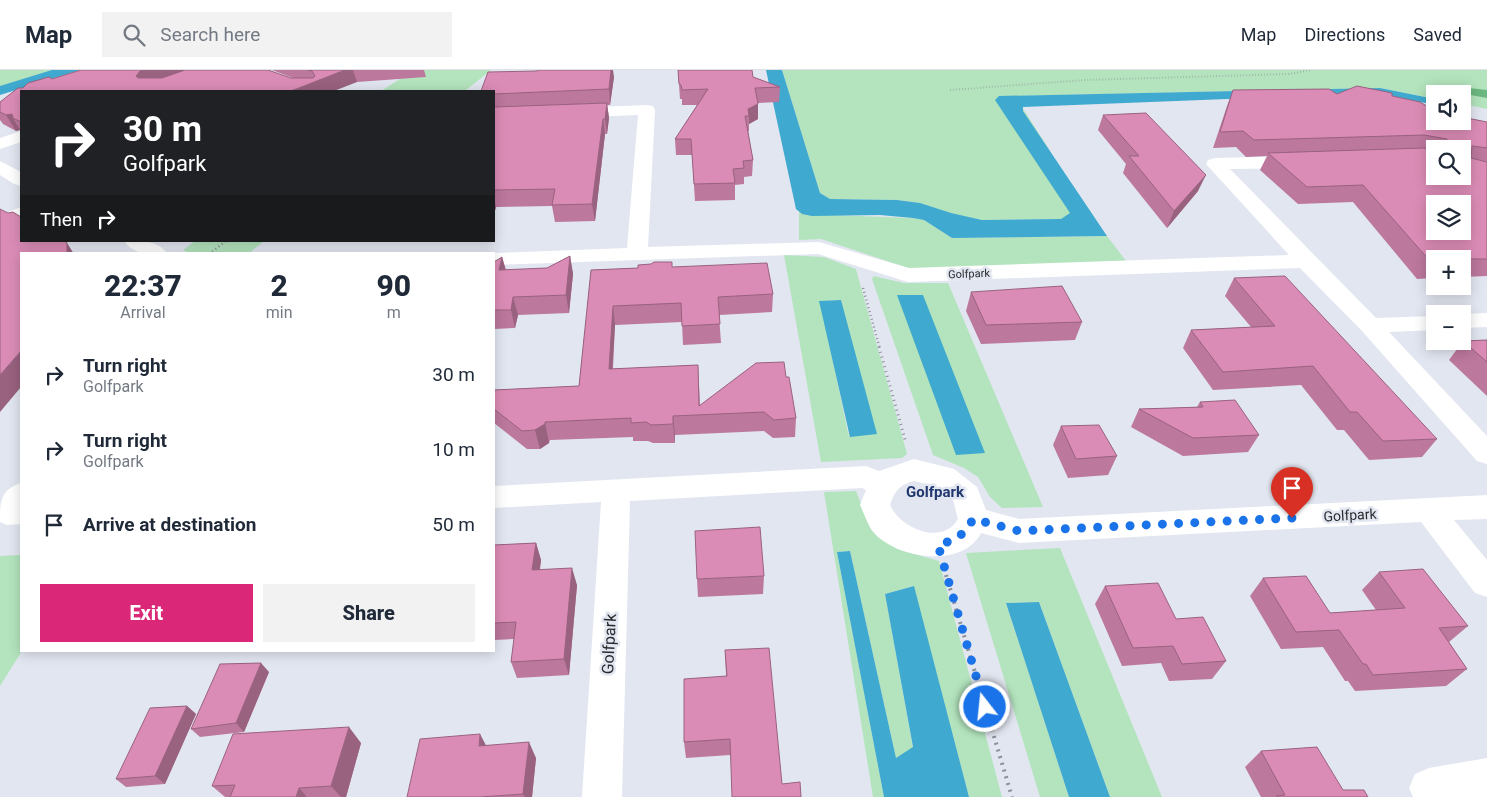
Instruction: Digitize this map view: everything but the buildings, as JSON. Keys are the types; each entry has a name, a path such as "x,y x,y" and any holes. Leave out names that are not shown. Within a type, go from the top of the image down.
{"street":[{"path":"495,116 647,110 637,254"},
{"path":"0,144 20,136"},
{"path":"1324,161 1215,164 1370,326 1487,454"},
{"path":"0,167 20,179"},
{"path":"0,222 20,214"},
{"path":"136,242 153,252"},
{"name":"Golfpark","path":"495,259 819,248 908,276 1306,261"},
{"path":"1471,321 1487,320"},
{"path":"1370,326 1426,323"},
{"path":"914,470 944,477 967,495 973,519 966,532 954,541 938,545 908,541 885,526 875,505 881,485 895,475 914,470"},
{"path":"495,497 616,492 748,482 866,477 881,485"},
{"name":"Golfpark","path":"602,797 616,492"},
{"path":"20,495 8,512 20,512"},
{"name":"Golfpark","path":"973,519 1019,531 1487,507"},
{"path":"1429,511 1487,583"},
{"path":"1435,797 1429,788 1487,778"}],"path":[{"path":"950,90 1085,80 1289,74 1311,70"},
{"path":"212,252 225,242"},
{"path":"854,259 914,470"},
{"path":"938,545 1012,797"}],"green space":[{"path":"0,70 56,70 0,87"},
{"path":"414,70 491,70 466,90 383,90"},
{"path":"782,70 1487,70 1487,109 1471,106 1471,85 1426,85 1426,97 1380,88 1015,96 1090,214 1070,213 1062,219 982,220 951,214 920,203 897,200 830,199 820,193"},
{"path":"1471,88 1487,90 1487,98 1471,95"},
{"path":"799,212 802,214 913,218 924,220 952,238 1107,236 1126,261 911,269 821,239 799,240"},
{"path":"194,242 263,242 250,252 187,252 183,250"},
{"path":"784,255 824,257 856,269 907,454 902,458 821,462","holes":["841,300 849,437 820,301"]},
{"path":"874,276 904,283 948,283 1043,507 1002,508 990,497 978,477 964,468 933,455 872,279"},
{"path":"856,491 871,529 897,549 939,561 1002,797 969,797 913,586 885,594 913,748 896,758 850,551 837,552 884,797 873,797 824,492"},
{"path":"1060,548 1162,797 1110,797 1039,602 1006,603 1069,797 1040,797 966,553"},
{"path":"20,555 21,652 0,686 0,556"}],"water":[{"path":"52,70 80,70 0,95 0,86"},
{"path":"766,70 782,70 820,193 830,199 897,200 920,203 982,220 1061,219 1070,213 995,100 999,96 1380,88 1426,97 1426,103 1377,93 1023,107 1023,111 1107,236 952,238 924,220 880,215 812,216 802,214 796,209"},
{"path":"897,295 923,295 985,453 956,455"},
{"path":"841,300 877,434 850,437 819,301"},
{"path":"850,551 896,758 913,747 885,594 914,586 969,797 884,797 837,552"},
{"path":"1039,602 1110,797 1069,797 1006,603"}],"district":[{"name":"Golfpark","path":"935,492"}],"route":[{"path":"985,707 938,545 954,541 966,532 973,519 1019,531 1292,518"}]}
